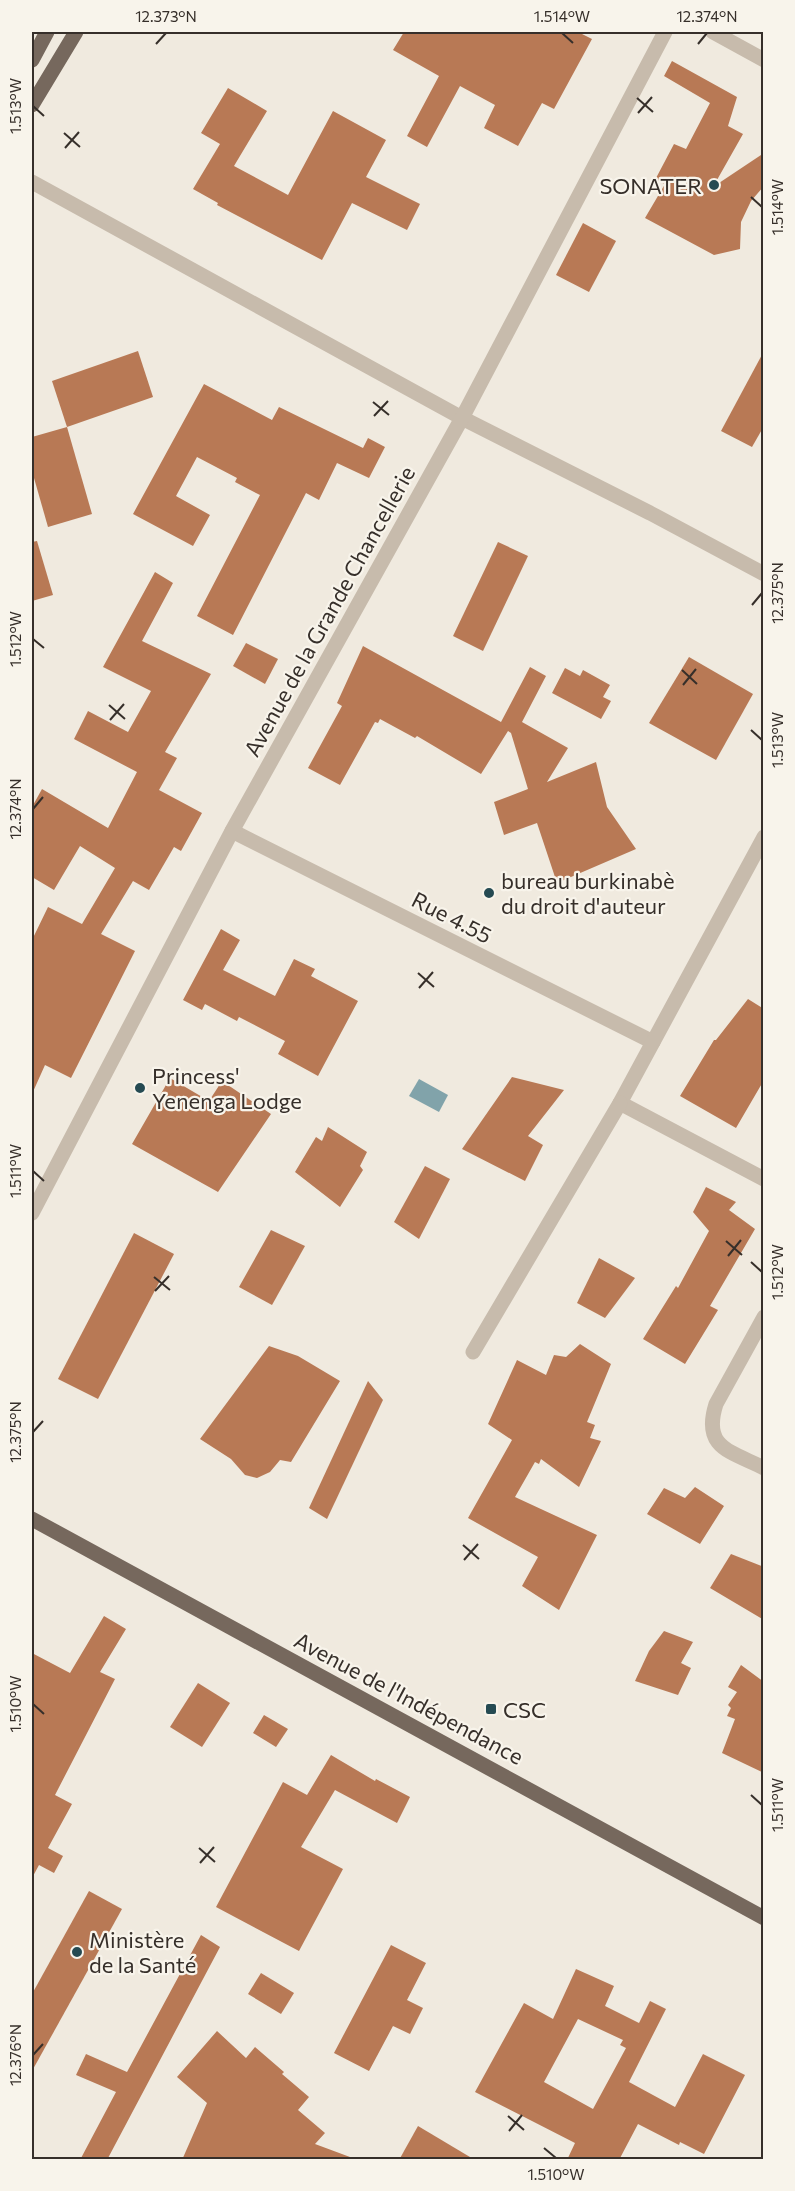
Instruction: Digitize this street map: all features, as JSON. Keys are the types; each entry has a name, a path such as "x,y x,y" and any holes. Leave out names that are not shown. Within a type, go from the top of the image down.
{"main road":[{"path":"32,60 47,32"},
{"path":"32,105 76,32"},
{"name":"Avenue de l'Indépendance","path":"32,1519 764,1918"}],"street":[{"name":"Avenue de la Grande Chancellerie","path":"32,1213 232,831 462,418 665,32"},
{"path":"713,32 764,60"},
{"path":"32,182 462,418 650,513 764,574"},
{"name":"Rue 4.55","path":"232,831 653,1042"},
{"path":"472,1352 620,1103 764,837"},
{"path":"620,1103 764,1179"},
{"path":"764,1317 716,1404 711,1418 712,1433 720,1446 764,1468"}],"water":[{"path":"419,1079 448,1095 439,1112 409,1096"}],"building":[{"path":"404,32 578,32 592,39 554,109 542,103 518,146 484,128 495,105 460,86 427,147 407,136 439,76 393,50"},
{"name":"SONATER","path":"672,61 737,97 728,126 743,134 713,187 764,153 764,186 751,201 741,222 740,249 714,255 645,218 665,184 655,180 674,144 686,149 710,103 664,76"},
{"path":"228,88 267,111 234,166 288,195 333,111 386,140 366,177 420,204 407,230 352,203 322,260 217,205 218,203 193,189 220,144 201,133"},
{"path":"583,223 616,241 589,292 556,275"},
{"path":"138,351 153,397 67,427 52,381"},
{"path":"764,351 764,426 752,447 721,431"},
{"path":"204,384 272,420 279,407 363,448 368,438 385,447 369,478 337,463 319,500 306,493 233,635 197,616 260,495 235,482 237,478 197,457 176,496 210,515 193,546 133,514"},
{"path":"67,427 92,514 48,527 32,471 32,437"},
{"path":"37,541 53,595 32,601 32,542"},
{"path":"498,542 528,556 483,651 453,636"},
{"path":"155,572 173,583 142,641 211,674 165,752 177,758 159,790 202,813 181,851 174,847 149,890 133,881 101,934 135,951 71,1078 45,1065 32,1094 32,940 48,907 82,924 115,868 80,846 54,890 32,877 32,807 42,789 108,828 137,772 74,739 88,711 128,732 151,691 103,667"},
{"path":"246,643 278,659 265,684 233,666"},
{"path":"363,646 501,722 530,667 546,676 522,722 568,748 547,782 596,762 607,807 636,849 557,883 537,823 504,835 494,802 528,789 511,733 508,731 481,774 417,736 415,738 380,719 378,723 375,722 340,785 308,768 342,706 337,703"},
{"path":"689,657 753,694 716,760 649,723"},
{"path":"565,668 580,676 583,670 610,685 603,697 611,701 601,719 552,693"},
{"path":"221,929 240,940 223,970 275,996 294,959 315,969 311,976 358,1001 318,1076 278,1054 285,1041 239,1017 237,1021 205,1004 202,1010 183,1000"},
{"path":"748,999 764,1009 764,1080 736,1128 680,1096 714,1040"},
{"path":"512,1077 564,1090 528,1136 543,1145 525,1181 462,1149"},
{"path":"170,1078 209,1101 222,1081 271,1114 218,1192 132,1144"},
{"path":"328,1127 367,1152 360,1166 363,1170 340,1207 295,1172 316,1137 322,1141"},
{"path":"425,1166 450,1179 419,1239 394,1222"},
{"path":"706,1187 736,1202 729,1210 755,1229 710,1306 718,1310 685,1364 643,1339 676,1286 678,1288 709,1231 693,1212"},
{"path":"271,1230 305,1246 272,1305 239,1287"},
{"path":"134,1233 174,1254 98,1399 58,1379"},
{"path":"599,1258 635,1278 605,1318 577,1303"},
{"path":"580,1344 611,1364 587,1422 595,1425 590,1438 601,1441 579,1487 541,1459 539,1464 535,1462 515,1497 597,1535 559,1610 522,1586 538,1557 468,1518 512,1440 488,1424 517,1360 546,1375 554,1355 566,1357"},
{"path":"269,1346 298,1356 340,1381 291,1462 280,1460 270,1472 257,1478 245,1475 231,1459 200,1439"},
{"path":"368,1381 383,1400 327,1519 309,1508"},
{"path":"695,1487 724,1506 700,1544 647,1514 664,1488 685,1498"},
{"path":"731,1554 764,1567 764,1620 710,1588"},
{"path":"104,1616 126,1629 100,1672 115,1679 55,1795 72,1804 48,1848 63,1856 54,1873 39,1865 32,1878 32,1653 70,1673"},
{"path":"664,1631 693,1642 681,1663 691,1668 678,1695 635,1681 649,1651"},
{"path":"741,1665 764,1682 764,1773 722,1753 735,1719 727,1716 731,1708 728,1705 737,1692 728,1687"},
{"path":"198,1683 230,1703 202,1747 170,1727"},
{"path":"264,1715 288,1729 276,1747 253,1733"},
{"path":"331,1755 375,1781 376,1779 410,1797 397,1823 335,1790 301,1847 343,1869 299,1951 216,1907 283,1782 307,1795"},
{"name":"Ministère de la Santé","path":"89,1891 122,1909 32,2071 32,1994"},
{"path":"201,1935 220,1947 107,2160 80,2160 116,2092 76,2075 86,2054 127,2072"},
{"path":"391,1945 426,1963 407,2000 423,2008 410,2034 393,2026 369,2071 334,2053"},
{"path":"576,1969 614,1986 605,2006 639,2023 650,2001 666,2009 629,2082 675,2107 703,2054 745,2075 704,2154 680,2142 679,2145 638,2124 619,2160 567,2160 575,2143 475,2092 524,2003 553,2019","holes":["578,2019 623,2040 620,2045 626,2048 593,2109 544,2082"]},
{"path":"261,1973 294,1993 281,2014 248,1994"},
{"path":"217,2031 246,2058 255,2047 284,2072 282,2074 309,2097 298,2110 325,2133 315,2144 350,2157 350,2160 182,2160 207,2103 177,2077"},
{"path":"418,2126 475,2160 399,2160"}],"place":[{"name":"SONATER","path":"714,185"},
{"name":"bureau burkinabè du droit d'auteur","path":"489,893"},
{"name":"Princess' Yenenga Lodge","path":"140,1088"},
{"name":"CSC","path":"491,1709"},
{"name":"Ministère de la Santé","path":"77,1952"}]}
